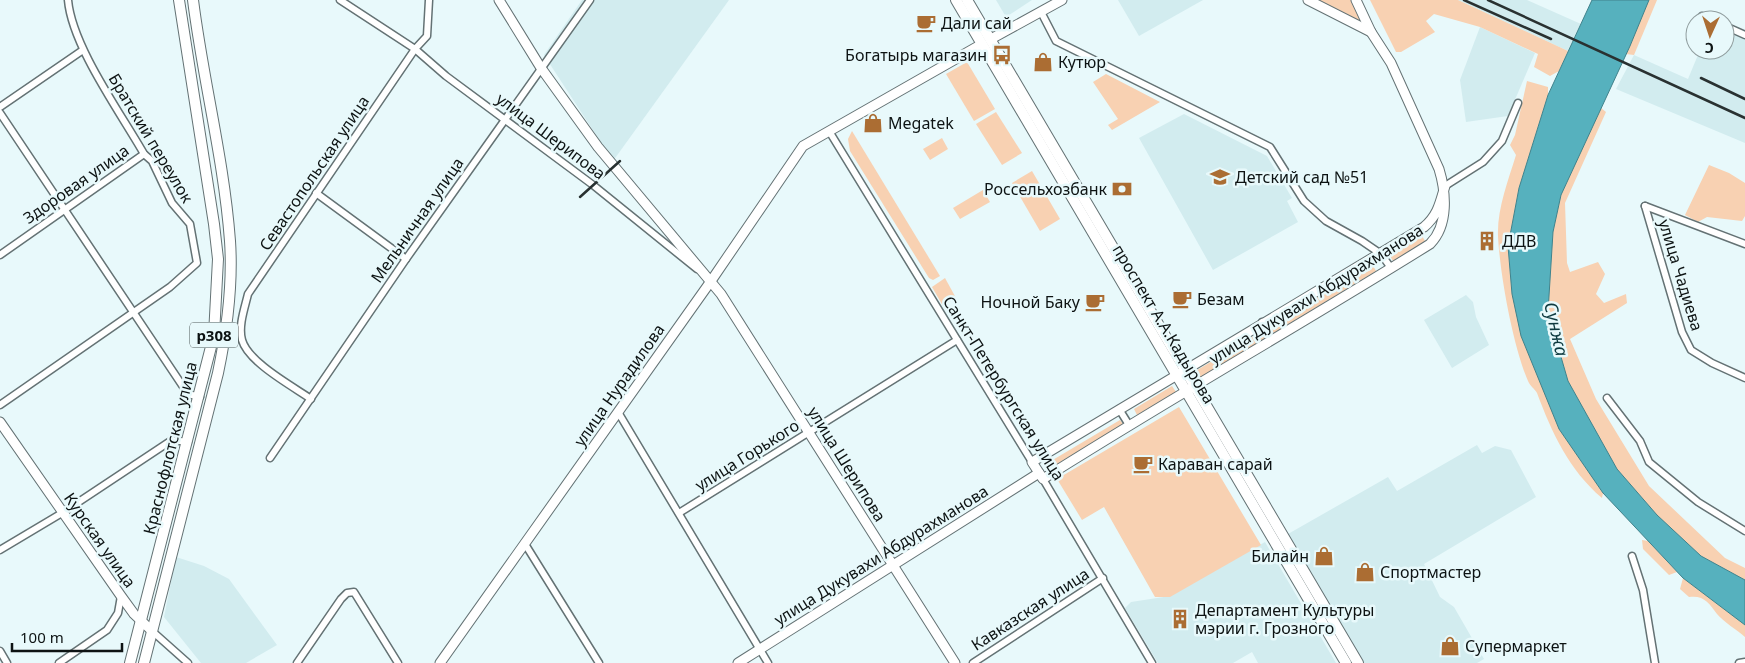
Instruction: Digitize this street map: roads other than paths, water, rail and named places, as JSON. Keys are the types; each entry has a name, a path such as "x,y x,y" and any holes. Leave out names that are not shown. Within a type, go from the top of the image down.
{"main road":[{"name":"Краснофлотская улица","path":"130,663 200,397 214,335 218,259 179,0"},
{"name":"Краснофлотская улица","path":"144,663 218,373 226,336 230,291 230,242 193,0"},
{"name":"проспект А.А.Кадырова","path":"956,0 986,42 1182,372 1346,663"},
{"name":"проспект А.А.Кадырова","path":"967,0 986,42"},
{"name":"проспект А.А.Кадырова","path":"1191,389 1358,663"}],"street":[{"name":"Братский переулок","path":"68,0 70,18 83,50 144,154 152,161 172,203 190,224 197,262 170,287 132,313"},
{"name":"улица Шерипова","path":"340,0 415,49 446,76 593,185 711,281"},
{"path":"415,49 427,36 429,0"},
{"name":"улица Шерипова","path":"499,0 541,68 613,168 711,281 955,663"},
{"name":"Мельничная улица","path":"270,458 406,259 590,0"},
{"name":"улица Нурадилова","path":"440,663 711,281 803,146 1062,0"},
{"path":"1308,0 1371,32"},
{"path":"1356,0 1371,32 1390,63 1439,169 1444,186 1483,162 1502,141 1518,103"},
{"path":"1041,12 1056,41 1270,147 1304,201 1326,221 1381,254 1391,268"},
{"name":"Севастопольская улица","path":"311,399 256,362 242,340 243,317 248,294 415,49"},
{"path":"0,107 83,50"},
{"path":"0,113 132,313 188,394 200,397"},
{"name":"Санкт-Петербургская улица","path":"828,131 1041,476 1152,663"},
{"name":"Здоровая улица","path":"0,255 144,154"},
{"name":"улица Дукувахи Абдурахманова","path":"1032,462 1262,322 1381,254 1424,227 1439,210 1444,186"},
{"name":"улица Дукувахи Абдурахманова","path":"738,663 892,566 1041,476 1191,389 1430,244 1436,238 1444,214 1444,186"},
{"path":"316,193 406,259"},
{"name":"улица Чадиева","path":"1745,244 1645,206 1682,332 1691,350 1712,363 1745,378"},
{"path":"1424,227 1430,244"},
{"path":"0,405 132,313"},
{"path":"1262,322 1272,340"},
{"name":"улица Горького","path":"678,513 957,340"},
{"path":"1607,398 1640,441 1649,462 1698,502 1745,531"},
{"path":"1119,409 1129,425"},
{"path":"618,412 768,663"},
{"name":"Курская улица","path":"0,422 121,596 141,621 188,663"},
{"path":"0,550 62,513 172,440 188,442"},
{"path":"525,544 599,663"},
{"path":"1632,556 1643,590 1656,663"},
{"name":"Кавказская улица","path":"973,663 1103,578"},
{"path":"297,663 341,599 347,593 354,592 398,663"},
{"path":"59,663 108,630 118,613 121,596"},
{"path":"0,651 7,663"},
{"path":"1739,663 1745,662"}],"water":[{"path":"1592,0 1649,0 1630,46 1561,195 1553,232 1548,312 1568,381 1617,469 1657,515 1701,556 1745,580 1745,625 1683,578 1603,493 1559,429 1521,336 1512,294 1508,246 1519,188 1548,95"}],"railway":[{"path":"1464,0 1551,39"},
{"path":"1488,0 1745,118"},
{"path":"1701,78 1745,99"},
{"path":"580,197 620,161"}],"place":[{"name":"Дали сай","path":"926,23"},
{"name":"Богатырь магазин","path":"1002,55"},
{"name":"Кутюр","path":"1043,62"},
{"name":"Megatek","path":"873,123"},
{"name":"Детский сад №51","path":"1220,177"},
{"name":"Россельхозбанк","path":"1122,189"},
{"name":"ДДВ","path":"1487,241"},
{"name":"Безам","path":"1182,299"},
{"name":"Ночной Баку","path":"1095,302"},
{"name":"Караван сарай","path":"1143,464"},
{"name":"Билайн","path":"1324,556"},
{"name":"Спортмастер","path":"1365,572"},
{"name":"Департамент Культуры мэрии г. Грозного","path":"1180,619"},
{"name":"Супермаркет","path":"1450,646"}],"water label":[{"name":"Сунжа","path":"1557,329"}]}
